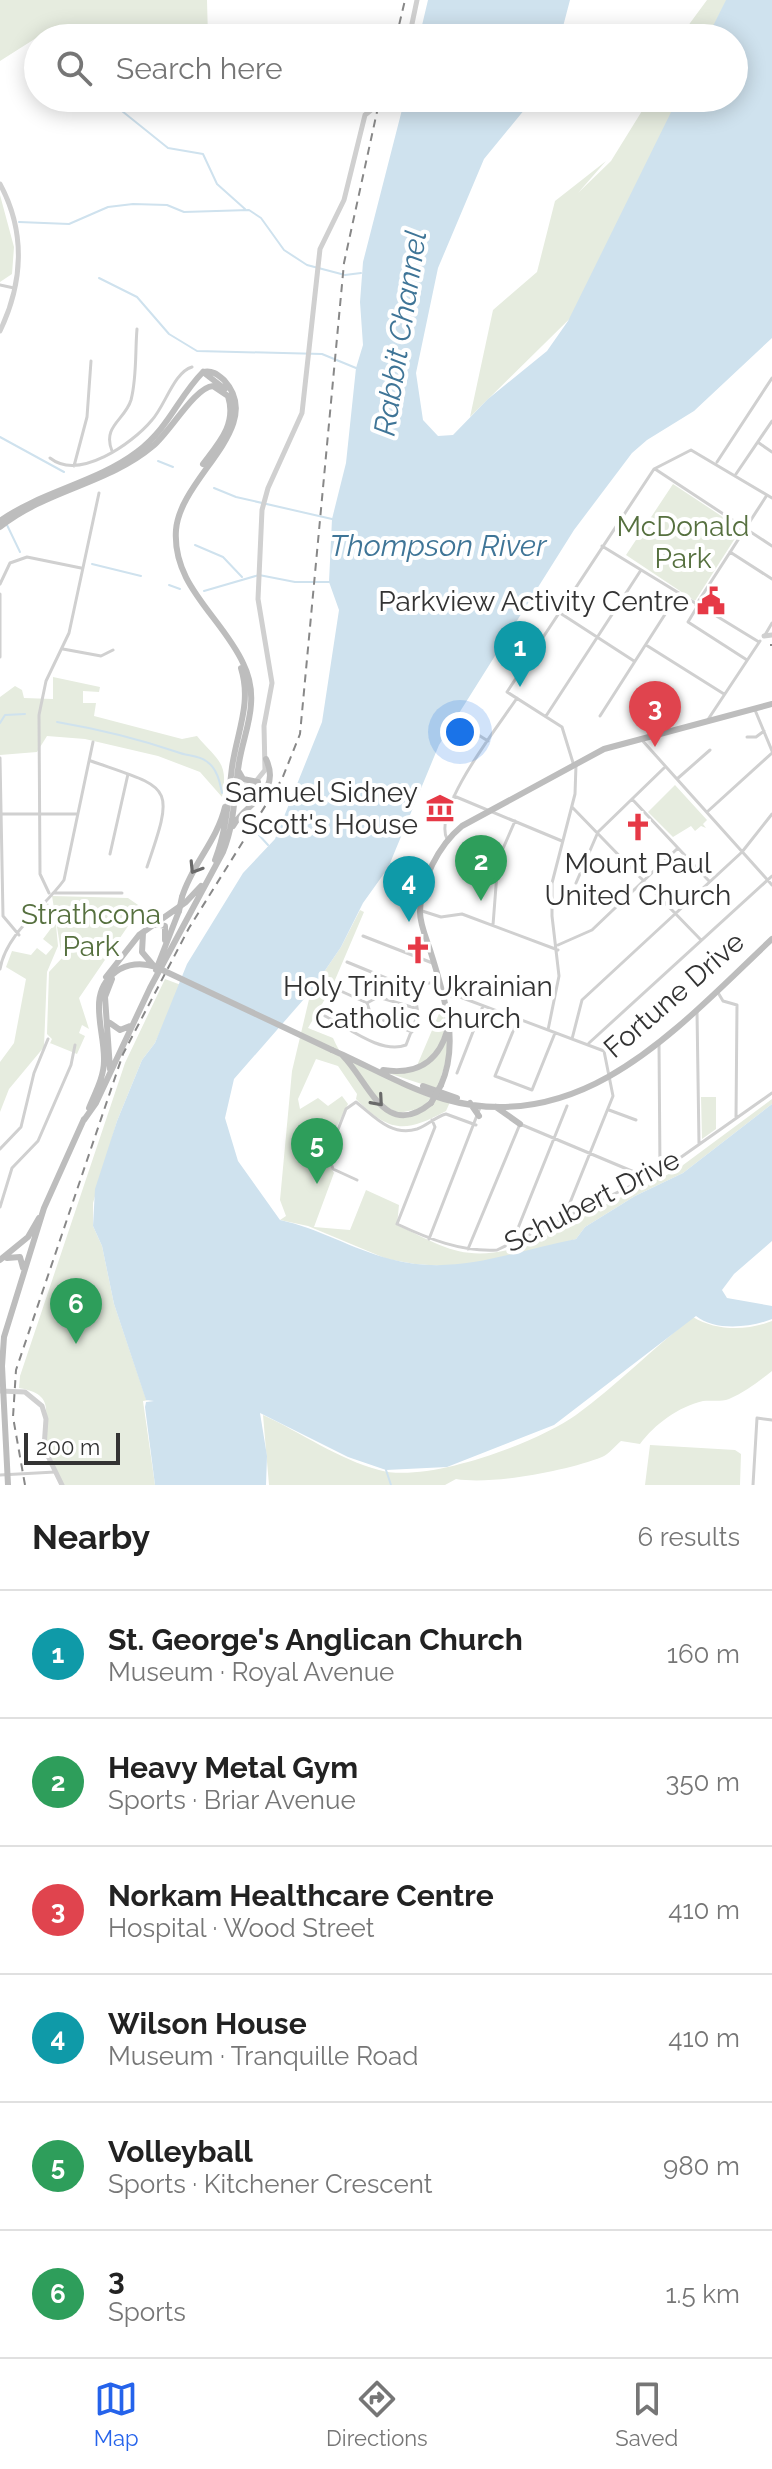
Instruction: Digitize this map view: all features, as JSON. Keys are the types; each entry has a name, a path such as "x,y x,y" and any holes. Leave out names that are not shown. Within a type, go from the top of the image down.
{"main road":[{"path":"0,524 38,498 110,469 137,453 168,423 196,379 197,369"},
{"path":"197,369 222,385 231,411 228,427 185,489 174,517 172,541 185,585 235,656 244,677 245,708 225,830 213,867"},
{"path":"188,407 197,369"},
{"path":"150,988 189,877 219,827 233,788 251,709 248,677 239,655 188,584 176,541 184,500 226,441 236,417 235,399 227,384 212,372 197,369"},
{"path":"0,524 40,502 112,473 140,456 162,439 205,387 217,387 228,396"},
{"path":"340,1054 377,1104 389,1113 418,1113 431,1103 441,1085 448,1060 449,1024 420,910 434,862 447,839 462,826 604,749 772,704"},
{"path":"85,1117 238,818 265,793 270,777 266,759"},
{"path":"238,768 243,779 258,781 265,793"},
{"path":"230,833 233,788"},
{"path":"85,1117 104,1063 98,1005 107,975 144,930 186,902 206,880"},
{"path":"152,923 162,924 168,931 161,958"},
{"path":"144,930 141,947 156,967"},
{"name":"Fortune Drive","path":"156,967 386,1074 467,1103 493,1106 561,1097 611,1078 659,1043 771,941"},
{"path":"102,987 130,965 156,967"},
{"path":"110,1073 105,997 116,973"},
{"path":"0,1261 28,1237 106,1071 102,997 116,973"},
{"path":"108,1020 120,1030 133,1023"},
{"path":"372,1068 397,1072 421,1068 439,1052 449,1024"},
{"path":"467,1103 479,1116"},
{"path":"493,1106 520,1124"},
{"path":"8,1485 4,1474 3,1346 44,1208"},
{"path":"0,1261 14,1256 22,1259 19,1287"}],"street":[{"path":"412,24 417,0"},
{"path":"233,788 258,781 266,759 263,739 272,683 258,599 262,510 268,488 302,413 320,249 344,200 365,115 369,112"},
{"path":"0,184 14,221 18,268 11,305 0,331"},
{"path":"11,305 18,268"},
{"path":"0,285 14,288"},
{"path":"112,451 109,444 113,424 131,399 137,329"},
{"path":"74,466 87,417 91,361"},
{"path":"50,458 57,464 74,466 112,451 151,422 182,373 197,369"},
{"path":"716,463 772,378"},
{"path":"736,475 771,425"},
{"path":"758,443 772,452"},
{"path":"548,1030 559,976 551,900 578,775 562,727 507,692 654,469 691,450 772,498"},
{"path":"654,469 772,546"},
{"path":"49,893 40,874 39,715 52,664 63,649 99,493"},
{"path":"747,660 688,622 767,495"},
{"path":"602,546 759,642"},
{"path":"730,552 772,579"},
{"path":"0,584 10,563 23,558 81,568"},
{"path":"546,716 641,570"},
{"path":"0,594 0,657"},
{"path":"600,716 678,594"},
{"path":"560,613 634,661"},
{"path":"707,721 772,623"},
{"path":"764,636 772,635"},
{"path":"645,645 724,694"},
{"path":"63,649 101,656 113,650"},
{"path":"447,839 444,832 454,796 517,698"},
{"path":"706,813 772,752 754,709"},
{"path":"456,721 488,741"},
{"path":"747,737 756,737 764,731"},
{"path":"641,739 772,885"},
{"path":"0,969 19,935 49,893 64,880 93,742"},
{"path":"676,780 710,750"},
{"path":"0,758 3,916 19,935"},
{"path":"89,760 149,782 164,799 165,816 147,867"},
{"path":"576,883 598,832 664,768"},
{"path":"110,854 128,774"},
{"path":"454,796 562,841"},
{"path":"632,799 709,881"},
{"path":"572,807 701,940"},
{"path":"1,814 78,813"},
{"path":"572,1039 582,1000 742,852 772,814"},
{"path":"492,926 498,860 515,821"},
{"path":"420,910 441,917 462,914 557,948 592,930 678,848"},
{"path":"587,1045 772,876"},
{"path":"49,893 122,893"},
{"path":"363,936 435,964"},
{"path":"347,962 420,992"},
{"path":"325,1016 389,1046 406,1045 418,1014 415,1008 420,992 426,983 440,983"},
{"path":"332,987 367,1003 371,1015 412,1032"},
{"path":"717,989 723,1001 737,1005 736,1118"},
{"path":"444,995 483,1006 604,1051 613,1096 565,1217"},
{"path":"367,1003 378,997 415,1008"},
{"path":"457,1073 483,1006"},
{"path":"697,1008 699,1145"},
{"path":"518,1019 495,1076 532,1090 555,1033"},
{"path":"0,1149 21,1127 34,1073 48,1039"},
{"path":"659,1043 660,1172"},
{"path":"0,1207 12,1168 38,1141 71,1065 75,1045"},
{"name":"Schubert Drive","path":"432,1120 435,1127 397,1224 429,1239 468,1249 497,1250 660,1172 772,1093"},
{"path":"357,1180 333,1169 328,1155 349,1106 356,1102 377,1122 403,1130 418,1128 446,1114 476,1125"},
{"path":"429,1239 476,1125 481,1105"},
{"path":"511,1245 567,1106"},
{"path":"607,1110 636,1120"},
{"path":"468,1249 520,1124 647,1178"},
{"path":"2,1392 16,1391 31,1395 42,1406 46,1416 43,1445 62,1485"},
{"path":"753,1485 757,1418 772,1420"},
{"path":"4,1474 55,1472"}],"green space":[{"path":"0,0 207,0 208,24 24,24 24,46 0,61"},
{"path":"707,0 730,0 721,24 689,24"},
{"path":"641,112 687,112 611,278 470,417 493,310 537,272 555,201 606,161 578,193 611,161"},
{"path":"0,195 14,247 12,274 0,282"},
{"name":"McDonald Park","path":"673,484 741,529 695,601 626,555"},
{"path":"53,677 100,687 99,692 83,691 83,703 96,703 94,716 182,739 197,736 223,769 222,797 200,772 158,756 85,739 47,736 37,752 0,755 0,697 15,686 22,690 24,698 53,699"},
{"path":"675,785 707,820 703,824 706,828 701,826 695,831 691,826 673,837 648,812"},
{"name":"Strathcona Park","path":"52,896 128,898 141,907 79,998 89,1029 82,1025 79,1033 85,1036 77,1054 50,1043 52,1039 47,1034 49,972 62,958"},
{"name":"Strathcona Park","path":"48,903 56,925 58,946 47,972 44,1047 9,1089 0,1112 0,1062 14,1043 26,979 6,967 12,951 31,955 37,948 46,955 53,947 43,939 52,927 44,908"},
{"path":"360,910 364,912 332,987 308,1028 333,1038 342,1055 386,1110 401,1114 436,1098 450,1102 446,1111 419,1123 408,1126 389,1124 356,1099 357,1094 338,1066 316,1059 298,1099 300,1109 318,1098 328,1106 342,1096 348,1104 323,1154 334,1173 314,1227 350,1230 366,1190 399,1205 397,1225 441,1246 467,1253 516,1248 675,1171 772,1099 772,1104 683,1173 635,1196 585,1227 576,1239 546,1248 457,1267 415,1264 387,1259 308,1226 280,1220 286,1216 280,1200 292,1071 311,991 341,947"},
{"path":"165,979 181,985 155,1043 142,1060 117,1121 93,1203 93,1226 102,1246 114,1304 146,1399 154,1399 143,1401 155,1485 64,1485 46,1441 44,1402 32,1391 19,1388 20,1376 125,1063"},
{"path":"444,1002 445,1023 441,1040 432,1055 416,1068"},
{"path":"448,1035 447,1058 437,1089 388,1073 409,1071 432,1060"},
{"path":"348,1059 432,1097 422,1108 399,1113 377,1102"},
{"path":"701,1097 716,1097 716,1129 702,1139"},
{"path":"693,1317 712,1325 732,1328 752,1327 772,1321 772,1371 729,1399 703,1401 676,1412 660,1423 640,1444 621,1441 605,1456 587,1462 509,1478 456,1479 445,1485 269,1485 263,1415 335,1453 379,1470 399,1473 452,1466 509,1448 576,1415"},
{"path":"650,1445 735,1450 741,1454 740,1485 645,1485"}],"water":[{"path":"428,0 570,0 564,24 422,24"},
{"name":"Thompson River","path":"726,0 772,0 772,338 694,411 632,453 574,530 439,745 388,868 363,903 341,947 311,991 234,1079 225,1118 238,1161 280,1220 390,1259 438,1265 484,1260 576,1239 585,1227 635,1196 683,1173 772,1104 772,1241 734,1274 722,1290 727,1298 772,1306 772,1319 722,1326 696,1316 554,1425 447,1467 386,1470 348,1457 260,1413 267,1456 266,1485 155,1485 145,1407 146,1402 154,1401 146,1400 114,1304 102,1246 93,1226 95,1189 117,1121 142,1060 155,1043 187,964 243,873 275,839 322,722 339,610 329,582 332,519 346,463 356,368 363,345 360,302 363,262 401,112 523,112 484,159 438,268 416,373 423,420 438,436 453,435 488,399 547,351 568,321 671,112 748,112 748,24 714,24"}],"waterway":[{"path":"123,112 168,148 203,154 217,184 245,209"},
{"path":"19,222 69,224 108,207 133,204 167,205 184,212 249,210 261,218 284,250 307,265 345,275 361,273"},
{"path":"99,278 137,297 169,334 197,351 322,354 356,368"},
{"path":"0,437 64,472"},
{"path":"158,461 173,467"},
{"path":"214,488 236,497 332,519"},
{"path":"7,525 20,552"},
{"path":"195,545 223,557 242,577"},
{"path":"92,564 141,576"},
{"path":"204,591 259,575 295,582 329,582"},
{"path":"169,585 180,589"},
{"path":"0,723 5,715 25,714"},
{"path":"57,722 203,759 215,771 222,793"},
{"path":"258,834 268,845"},
{"path":"386,1470 391,1485"}],"railway":[{"path":"399,24 405,0"},
{"path":"25,1485 13,1417 16,1370 123,1054 189,928 282,779 300,734 344,263 377,112"}],"place":[{"name":"Parkview Activity Centre","path":"711,601"},
{"name":"St. George's Anglican Church","path":"520,687"},
{"name":"Norkam Healthcare Centre","path":"655,747"},
{"name":"Samuel Sidney Scott's House","path":"440,808"},
{"name":"Mount Paul United Church","path":"638,827"},
{"name":"Heavy Metal Gym","path":"481,901"},
{"name":"Wilson House","path":"409,922"},
{"name":"Holy Trinity Ukrainian Catholic Church","path":"418,950"},
{"name":"Volleyball","path":"317,1184"},
{"name":"3","path":"76,1344"}],"water label":[{"name":"Rabbit Channel","path":"400,333"}]}
